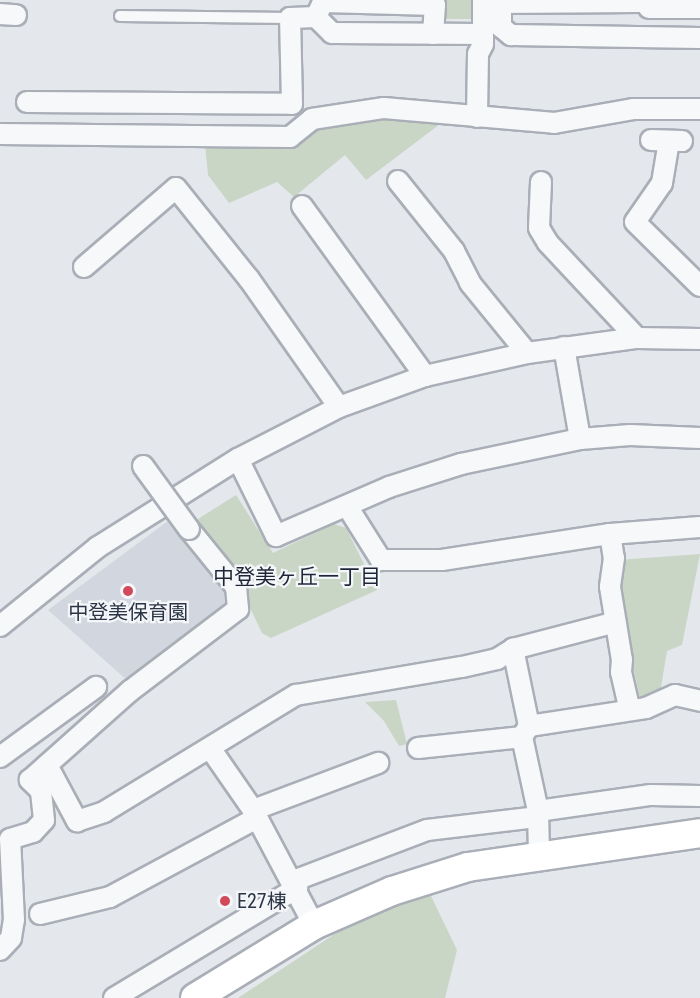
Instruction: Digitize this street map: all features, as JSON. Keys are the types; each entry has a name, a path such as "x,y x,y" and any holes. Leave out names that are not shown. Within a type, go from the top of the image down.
{"street":[{"path":"489,2 643,3 700,8"},
{"path":"489,2 501,27 511,35 700,38"},
{"path":"477,117 478,54 489,2"},
{"path":"643,3 649,37"},
{"path":"27,102 292,104 290,18 321,6 435,4 433,34"},
{"path":"321,6 332,33 433,34 483,39 499,46 511,35"},
{"path":"0,134 290,137 312,119 384,108 554,123 633,108 700,109"},
{"path":"668,140 662,183 635,222 700,286"},
{"path":"398,181 453,251 470,283 527,353"},
{"path":"541,182 539,228 548,243 637,338"},
{"path":"84,267 176,188 249,279 339,407"},
{"path":"302,206 425,376"},
{"path":"0,626 98,547 238,459 339,407 425,376 527,353 637,338 700,339"},
{"path":"564,348 580,439"},
{"path":"238,459 276,536 389,487 461,464 580,439 630,435 700,438"},
{"path":"0,950 11,938 14,920 5,847 10,839 33,832 44,820 41,791 30,780 130,691 238,609 236,587 189,529 143,466"},
{"path":"347,506 381,560 442,560 610,534 700,527"},
{"path":"610,534 614,558 610,587 621,672 630,710"},
{"path":"47,765 77,821 104,812 296,694 462,667 497,659 513,649 616,622"},
{"path":"513,649 538,814 539,854"},
{"path":"0,757 96,687"},
{"path":"418,748 646,708 675,695 700,701"},
{"path":"210,748 255,814 295,885 314,925"},
{"path":"40,915 110,897 255,814 378,763"},
{"path":"114,998 295,885 427,830 651,795 700,796"},
{"path":"195,998 314,925 392,891 468,867 539,854 700,833"}],"lane":[{"path":"120,16 290,18"}],"shaded area":[{"path":"172,518 227,590 226,603 221,619 128,681 48,610"}],"green space":[{"path":"440,0 476,0 476,19 439,19"},
{"path":"384,114 444,121 366,180 345,155 294,197 277,182 229,203 208,175 205,144 283,149 313,125"},
{"path":"236,495 273,553 334,524 346,528 377,590 271,638 262,633 238,582 198,519"},
{"path":"700,554 682,645 667,651 660,693 640,698 615,586 618,560"},
{"path":"396,700 407,744 399,746 384,721 365,702"},
{"path":"431,896 457,950 445,998 238,998 389,898"}],"place":[{"name":"中登美保育園","path":"128,591"},
{"name":"E27棟","path":"225,901"}],"district":[{"name":"中登美ヶ丘一丁目","path":"297,577"}]}
